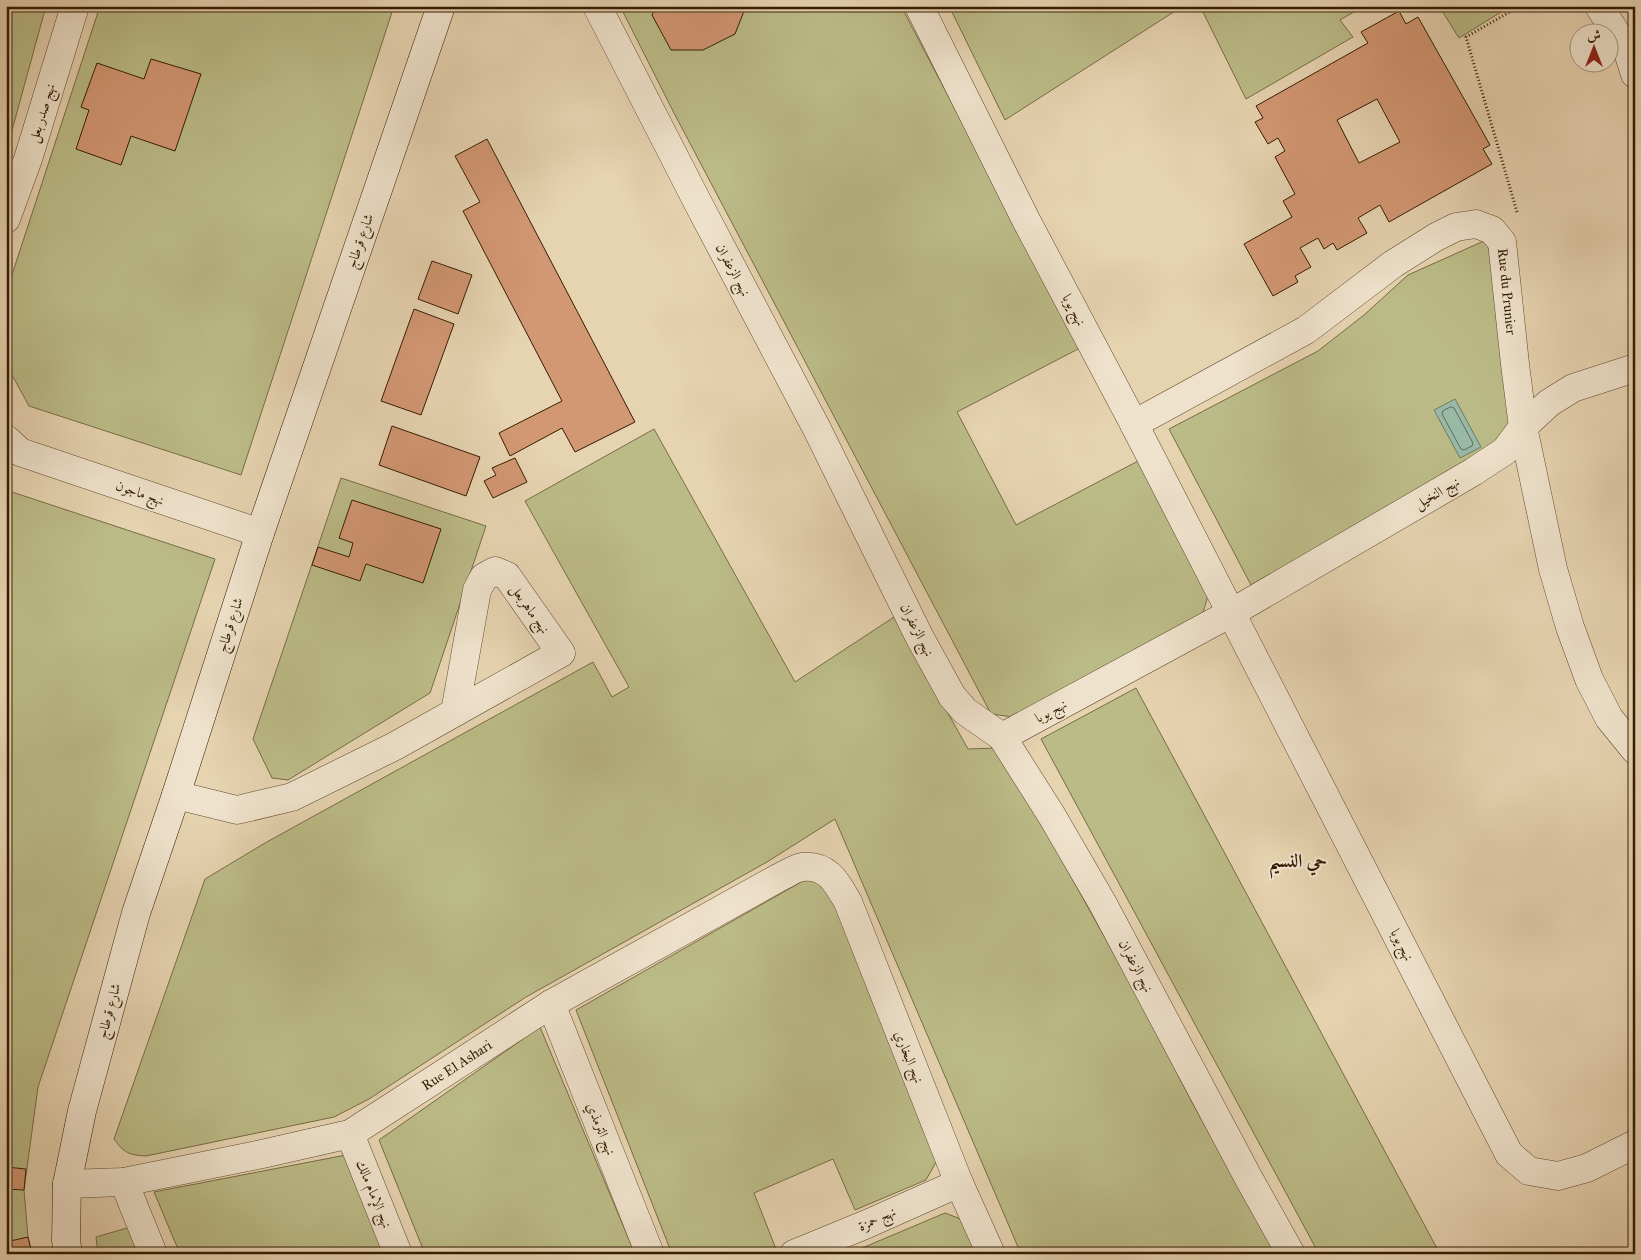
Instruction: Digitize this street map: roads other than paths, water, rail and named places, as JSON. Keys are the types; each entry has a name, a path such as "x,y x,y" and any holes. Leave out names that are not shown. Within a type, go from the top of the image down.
{"street":[{"name":"نهج صدر بعل","path":"6,219 17,164 75,6"},
{"name":"شارع قرطاج","path":"68,1254 66,1240 67,1184 82,1111 136,913 260,533 441,6"},
{"name":"نهج الزعفران","path":"597,6 817,429 919,636 952,696 965,711 1002,737 1052,816 1104,904 1201,1090 1291,1254"},
{"name":"نهج يوبا","path":"919,6 1026,220 1134,424 1510,1154 1529,1172 1558,1176 1588,1168 1635,1144"},
{"path":"1599,6 1628,52 1635,74"},
{"name":"Rue du Prunier","path":"1134,424 1306,330 1393,264 1436,237 1456,228 1476,224 1492,230 1502,242 1523,427 1551,560 1570,627 1589,679 1609,718 1635,750"},
{"name":"نهج النخيل","path":"1231,613 1500,456 1510,447 1523,427 1549,403 1573,388 1635,368"},
{"name":"نهج ماجون","path":"11,449 260,533"},
{"name":"نهج ماهربعل","path":"176,794 237,810 292,796 395,746 561,653 507,576 495,571 484,577 477,590 455,712"},
{"name":"نهج يوبا","path":"1002,737 1231,613"},
{"name":"Rue El Ashari","path":"67,1184 124,1182 350,1134 551,1004 780,877 801,868 818,868"},
{"name":"نهج البخاري","path":"818,868 833,877 848,902 959,1183 991,1254"},
{"name":"نهج الترمذي","path":"551,1004 650,1254"},
{"name":"نهج الإمام مالك","path":"350,1134 398,1254"},
{"path":"124,1182 153,1254"},
{"name":"نهج حمزة","path":"794,1254 959,1183"}],"water":[{"path":"1455,399 1481,447 1460,458 1434,410"}],"district":[{"name":"حي النسيم","path":"1298,860"}]}
